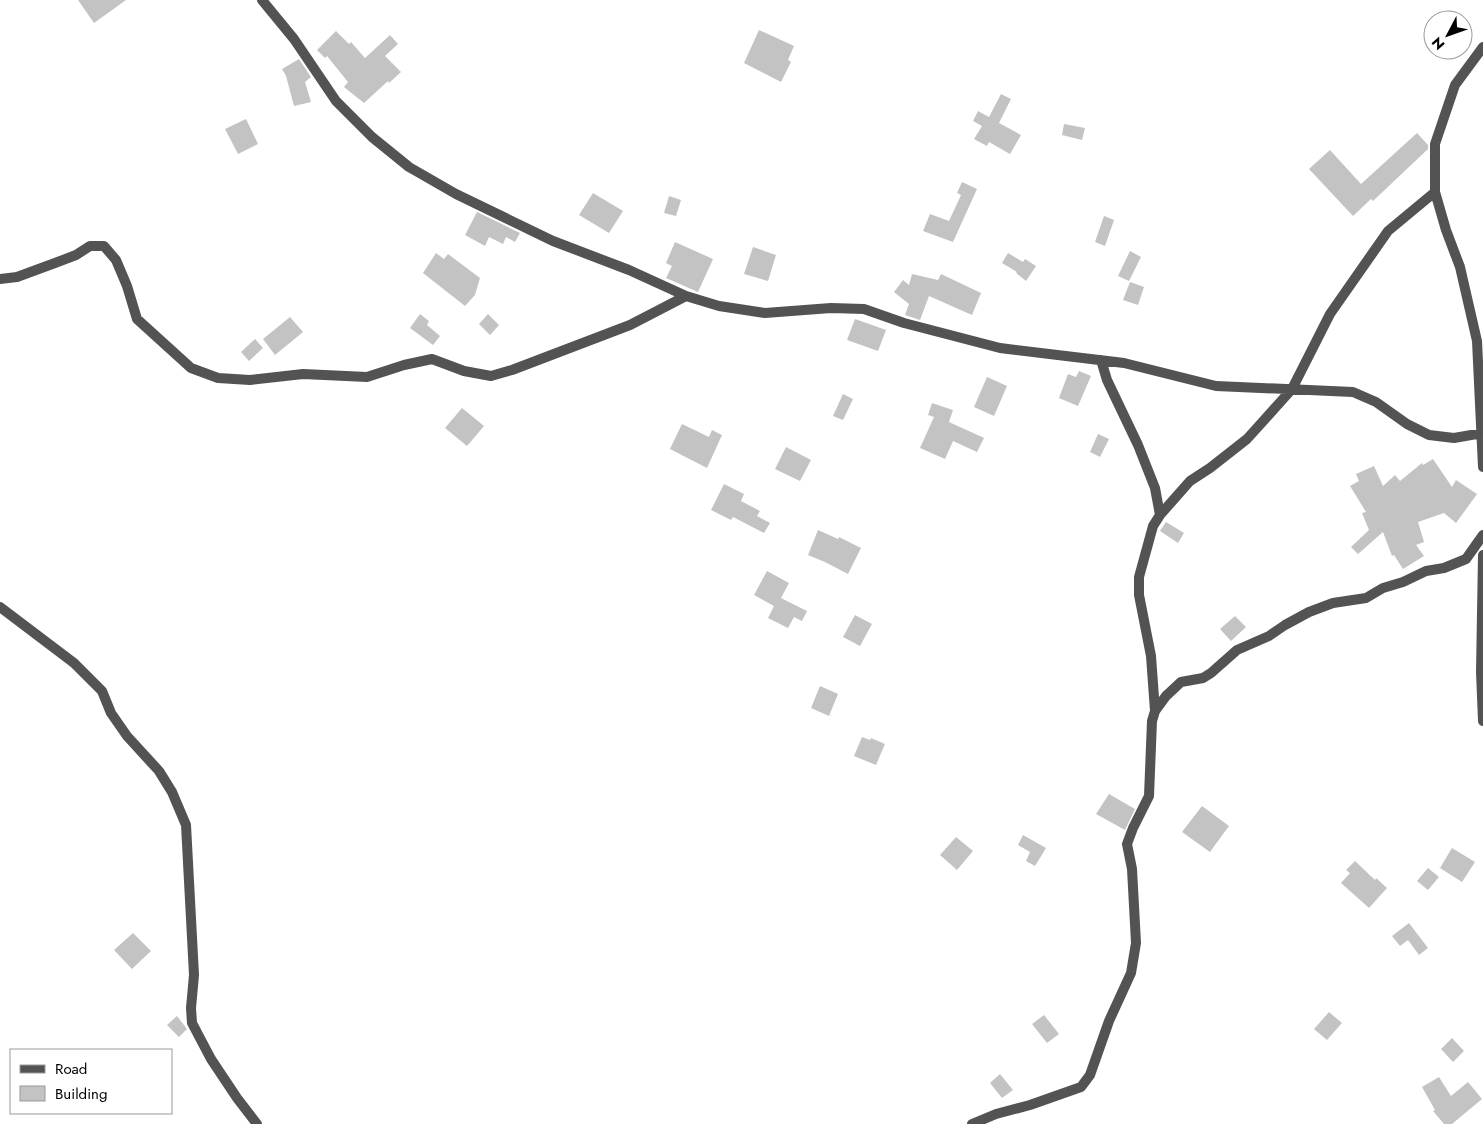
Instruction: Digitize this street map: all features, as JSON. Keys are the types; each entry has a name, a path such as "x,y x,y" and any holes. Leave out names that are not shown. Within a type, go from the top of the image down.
{"street":[{"path":"262,0 294,39 336,101 372,137 409,167 456,194 553,241 629,270 686,296 719,306 765,313 831,308 864,309 904,323 1000,348 1124,363 1216,386 1354,392 1376,402 1407,424 1429,435 1454,438 1482,433"},
{"path":"1483,47 1455,85 1435,144 1436,192 1446,230 1460,267 1477,341 1483,468"},
{"path":"1155,711 1151,656 1139,595 1139,576 1153,526 1160,515 1190,481 1247,439 1292,389 1330,314 1388,231 1436,192"},
{"path":"0,279 17,276 55,263 90,246 104,246 116,260 127,286 136,319 192,368 218,378 250,380 303,374 367,377 404,365 432,360 464,371 491,376 512,370 630,324 686,296"},
{"path":"1101,360 1106,380 1138,445 1156,488 1160,515"},
{"path":"972,1124 996,1114 1030,1105 1081,1087 1090,1075 1108,1022 1131,973 1136,943 1132,870 1127,844 1149,796 1152,721 1155,711 1166,696 1181,682 1203,678 1237,650 1269,636 1284,625 1316,609 1332,603 1366,598 1383,588 1403,582 1426,571 1444,568 1466,559 1483,535"},
{"path":"1483,555 1481,672 1483,721"},
{"path":"0,607 74,663 102,691 111,713 127,736 159,771 172,792 186,825 194,974 191,1008 192,1023 211,1059 236,1098 257,1124"}],"building":[{"path":"78,0 126,0 94,23"},
{"path":"759,30 794,46 788,60 791,62 781,82 744,63"},
{"path":"336,31 349,44 351,42 365,58 390,35 398,44 385,56 401,72 364,103 344,87 348,82 327,56 325,58 317,50"},
{"path":"299,59 311,77 305,82 311,102 294,106 286,76 282,69"},
{"path":"1001,94 1011,99 999,123 1021,135 1010,154 989,142 987,146 974,139 982,126 973,121 978,111 989,117"},
{"path":"246,119 258,144 238,154 225,129"},
{"path":"1064,124 1085,128 1082,140 1062,135"},
{"path":"1417,133 1428,145 1428,149 1373,201 1371,199 1353,216 1309,169 1330,150 1361,184"},
{"path":"962,182 977,189 953,242 923,231 930,214 949,221 961,195 957,193"},
{"path":"593,193 623,211 609,233 579,215"},
{"path":"669,196 681,200 676,216 664,213"},
{"path":"477,212 520,233 515,242 506,237 503,244 489,237 485,246 465,235"},
{"path":"1104,216 1114,220 1105,246 1095,242"},
{"path":"675,242 713,259 698,292 666,278 672,266 666,263"},
{"path":"753,247 776,255 768,281 744,274"},
{"path":"1130,251 1141,257 1129,281 1118,276"},
{"path":"436,253 444,259 448,254 480,278 475,295 465,306 423,273"},
{"path":"1008,253 1023,262 1025,259 1036,266 1026,281 1017,272 1002,263"},
{"path":"912,274 938,280 941,274 981,293 972,315 929,296 920,320 905,315 909,304 894,292 903,280 909,285"},
{"path":"1130,282 1144,287 1138,305 1123,300"},
{"path":"420,314 429,321 427,325 440,336 433,345 410,328"},
{"path":"488,314 499,325 490,335 479,324"},
{"path":"290,317 303,332 275,355 263,339"},
{"path":"855,319 886,330 878,351 847,340"},
{"path":"255,339 263,348 249,361 241,352"},
{"path":"1079,371 1091,376 1078,406 1059,398 1068,374 1076,377"},
{"path":"987,377 1007,386 994,416 974,407"},
{"path":"843,394 853,399 843,420 833,416"},
{"path":"932,403 953,410 949,422 984,438 977,452 953,441 945,459 920,448 934,417 928,415"},
{"path":"462,408 484,426 467,446 445,428"},
{"path":"682,424 709,437 712,430 722,435 707,468 670,449"},
{"path":"1098,434 1109,439 1100,457 1090,452"},
{"path":"786,447 811,460 800,481 775,469"},
{"path":"1433,459 1452,487 1456,480 1477,494 1456,523 1444,513 1418,522 1424,542 1416,545 1424,556 1403,569 1394,555 1392,556 1383,532 1358,554 1351,547 1369,530 1362,513 1366,512 1350,486 1359,481 1356,474 1374,466 1383,486 1395,475 1400,481 1422,463 1423,465"},
{"path":"724,484 744,494 741,501 760,511 757,516 770,523 764,533 733,517 731,520 711,510"},
{"path":"1166,522 1184,533 1178,543 1160,531"},
{"path":"818,530 838,539 839,537 861,548 848,574 808,555"},
{"path":"767,571 789,583 781,598 807,611 802,621 794,617 788,628 768,618 774,606 754,595"},
{"path":"855,615 872,624 860,646 843,637"},
{"path":"1235,616 1246,627 1231,641 1220,629"},
{"path":"820,686 838,694 829,716 811,708"},
{"path":"862,737 870,740 871,738 885,744 876,765 854,756"},
{"path":"1109,794 1135,809 1125,830 1096,814"},
{"path":"1202,806 1229,826 1210,852 1182,832"},
{"path":"1023,835 1046,848 1035,866 1026,861 1030,852 1018,845"},
{"path":"956,837 973,851 957,870 940,855"},
{"path":"1452,848 1475,862 1462,882 1440,868"},
{"path":"1355,861 1375,880 1376,878 1387,888 1369,908 1341,883 1350,873 1346,870"},
{"path":"1428,868 1439,877 1428,890 1417,881"},
{"path":"1409,923 1428,948 1419,955 1408,940 1400,946 1392,936"},
{"path":"133,933 151,951 132,969 114,950"},
{"path":"1329,1012 1342,1023 1327,1040 1314,1029"},
{"path":"1044,1015 1059,1034 1047,1043 1032,1024"},
{"path":"177,1016 187,1029 179,1037 167,1025"},
{"path":"1452,1038 1464,1051 1453,1062 1441,1049"},
{"path":"1000,1074 1013,1090 1002,1098 990,1083"},
{"path":"1439,1077 1451,1096 1468,1082 1482,1099 1452,1124 1444,1124 1433,1111 1435,1110 1422,1087"}]}
